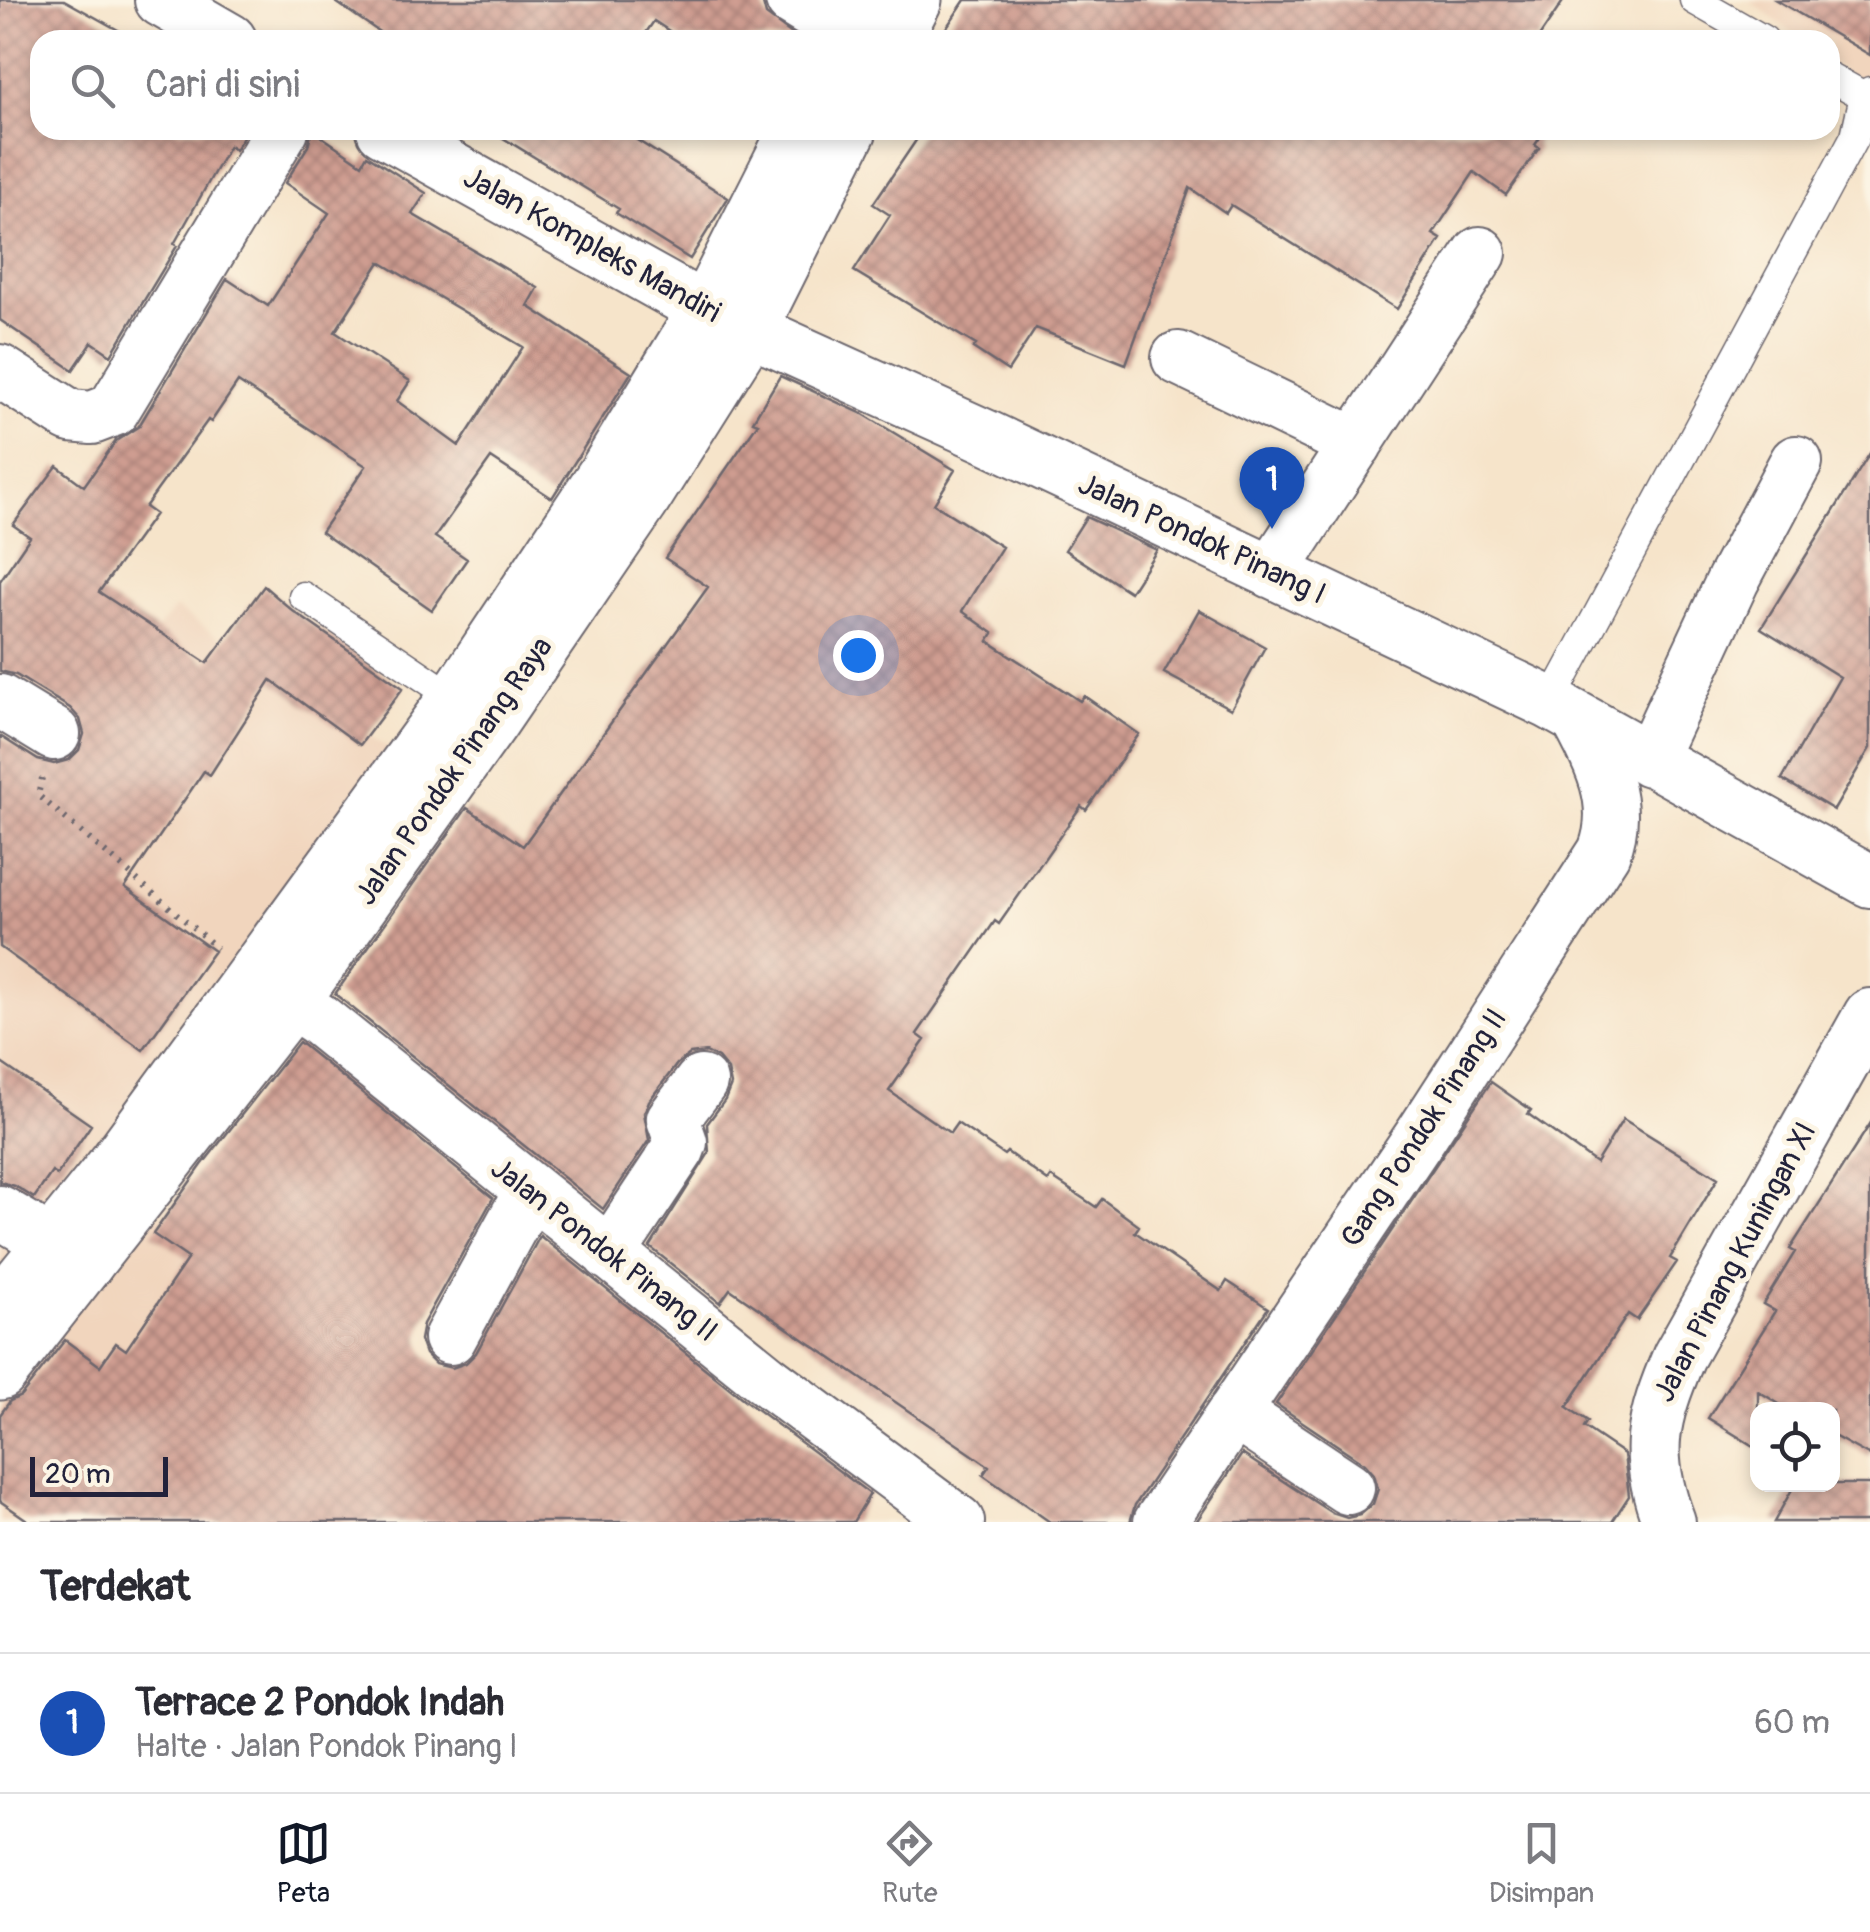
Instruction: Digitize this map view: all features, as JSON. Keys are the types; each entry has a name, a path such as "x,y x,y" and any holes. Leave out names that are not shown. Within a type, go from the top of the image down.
{"main road":[{"path":"861,28 914,0"},
{"name":"Jalan Pondok Pinang Raya","path":"0,1372 69,1254 271,988 513,690 640,501 727,320 793,140"},
{"name":"Jalan Pondok Pinang Raya","path":"271,988 607,472 727,320 843,140"},
{"name":"Jalan Pondok Pinang Raya","path":"0,1308 69,1254"}],"street":[{"path":"160,0 212,30"},
{"path":"792,0 861,28"},
{"path":"0,371 70,416 92,418 113,410 276,140"},
{"name":"Jalan Kompleks Mandiri","path":"401,140 727,320"},
{"path":"1272,572 1480,253"},
{"name":"Jalan Pondok Pinang I","path":"727,320 985,436 1601,732 1870,881"},
{"path":"1178,358 1356,444"},
{"path":"1601,732 1732,580 1796,462"},
{"path":"0,701 54,734"},
{"name":"Gang Pondok Pinang II","path":"1160,1522 1422,1134 1604,852 1612,833 1601,732"},
{"name":"Jalan Pondok Pinang II","path":"271,988 940,1516"},
{"name":"Jalan Pinang Kuningan XI","path":"1669,1522 1659,1495 1653,1451 1656,1410 1679,1356 1870,1015"},
{"path":"609,1254 678,1150 681,1142 673,1119 701,1082"},
{"path":"450,1338 530,1192"},
{"path":"0,1212 69,1254"},
{"path":"1234,1412 1348,1488"}],"lane":[{"path":"1694,0 1746,30"},
{"path":"1601,732 1855,136 1867,94 1840,82"},
{"path":"303,596 456,699"}],"path":[{"path":"54,734 38,796 271,988"}],"shaded area":[{"path":"1749,0 1870,0 1870,91 1840,68 1840,30 1789,30"},
{"path":"175,608 463,797 159,1215 327,1343 177,1522 0,1522 0,819"}],"building":[{"path":"0,0 64,0 118,30 30,30 30,140 241,140 235,150 229,146 174,244 177,246 111,355 92,342 73,370 0,320"},
{"path":"333,0 762,0 766,15 786,30 668,30 654,21 648,30 376,30"},
{"path":"965,0 1564,0 1544,30 945,30"},
{"path":"1776,0 1870,0 1870,55 1840,37 1840,30 1827,30"},
{"path":"310,140 327,140 362,164 367,155 426,193 412,214 538,288 528,306 631,373 552,498 491,458 435,537 467,559 432,610 321,532 366,466 238,382 145,507 155,514 99,592 207,663 264,586 403,688 360,745 271,680 210,775 204,771 125,887 214,951 143,1050 0,947 0,736 38,760 54,764 69,760 79,750 84,734 80,719 70,708 16,675 0,671 0,581 30,537 13,525 57,466 84,486 116,441 139,426 227,279 268,306 329,213 285,183","holes":["380,262 523,347 459,446 397,401 410,381 335,332"]},
{"path":"506,140 637,140 728,198 690,259 616,213 619,209"},
{"path":"916,140 1538,140 1535,145 1539,148 1506,195 1474,172 1433,234 1441,239 1397,309 1231,205 1226,213 1190,188 1126,364 1036,328 1008,371 973,348 976,345 854,271 890,215 873,204"},
{"path":"780,376 863,414 955,470 934,504 1002,547 962,611 993,633 988,641 1080,701 1084,696 1139,734 1086,810 1081,806 999,924 995,921 917,1034 925,1040 889,1091 950,1133 957,1123 1004,1155 1007,1152 1048,1181 1051,1177 1096,1207 1102,1199 1139,1226 1135,1232 1221,1291 1227,1281 1268,1308 1135,1505 1130,1522 1050,1522 983,1475 989,1466 730,1289 720,1303 650,1247 709,1153 707,1124 731,1085 728,1070 718,1058 706,1052 690,1054 677,1064 644,1113 649,1140 603,1209 335,994 467,808 523,846 708,587 665,558 758,423 753,421"},
{"path":"1870,453 1870,748 1834,810 1782,779 1840,677 1761,628"},
{"path":"1086,517 1157,550 1130,592 1065,550"},
{"path":"1199,610 1265,647 1231,709 1164,673"},
{"path":"299,1042 493,1198 423,1324 420,1340 425,1354 435,1364 452,1368 466,1363 476,1353 540,1236 747,1402 870,1494 853,1522 30,1522 0,1501 0,1415 10,1401 21,1396 65,1340 100,1366 116,1343 126,1350 188,1258 153,1234"},
{"path":"0,1062 91,1125 57,1175 52,1172 34,1198 0,1182"},
{"path":"1491,1082 1596,1163 1623,1119 1718,1178 1670,1258 1677,1262 1637,1320 1628,1314 1567,1407 1588,1421 1584,1427 1624,1454 1629,1496 1612,1522 1196,1522 1242,1454 1332,1513 1347,1518 1360,1515 1373,1504 1378,1489 1374,1474 1365,1464 1276,1404"},
{"path":"1870,1124 1870,1456 1840,1439 1840,1402 1776,1402 1758,1391 1758,1402 1750,1402 1750,1444 1708,1418 1775,1311 1763,1304 1795,1252 1790,1249"},
{"path":"1840,1484 1870,1484 1870,1522 1774,1522 1791,1492 1840,1492"}],"place":[{"name":"Terrace 2 Pondok Indah","path":"1272,529"}]}
